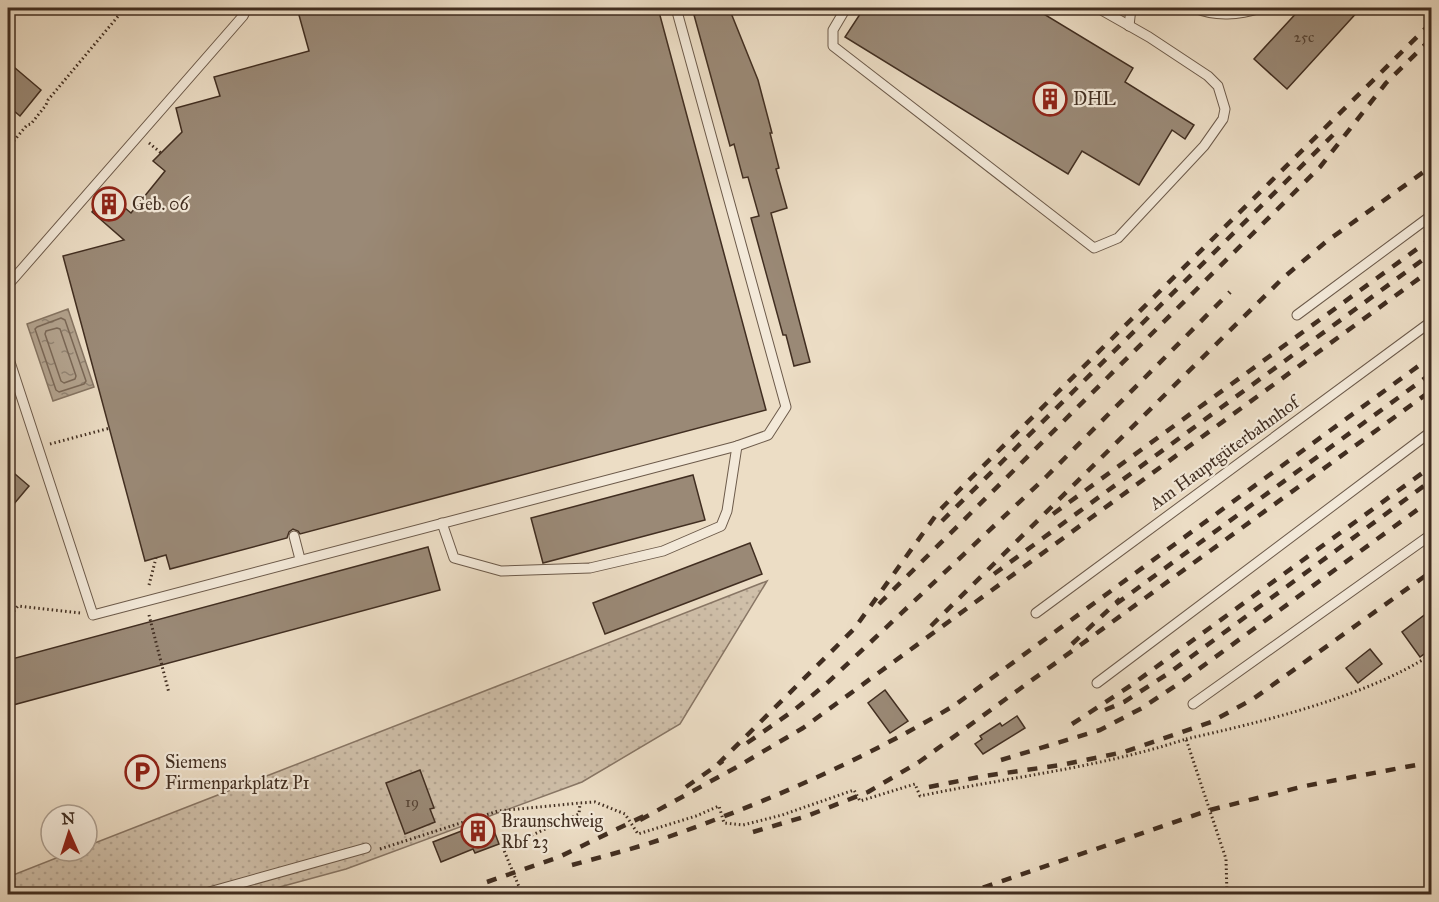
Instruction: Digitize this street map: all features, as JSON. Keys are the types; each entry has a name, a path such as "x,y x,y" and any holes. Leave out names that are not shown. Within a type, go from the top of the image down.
{"lane":[{"path":"8,285 248,8"},
{"path":"8,356 93,615 737,446 768,435 786,407 676,8"},
{"path":"846,8 833,30 833,46 1094,248 1118,237 1126,229 1204,146 1223,119 1225,109 1218,86 1208,76 1098,8"},
{"path":"1130,26 1131,8"},
{"path":"1195,8 1227,14 1249,12 1260,8"},
{"path":"1297,315 1431,215"},
{"name":"Am Hauptgüterbahnhof","path":"1036,613 1431,321"},
{"path":"1097,683 1431,431"},
{"path":"442,523 454,558 501,571 590,567 663,551 721,526 728,511 737,446"},
{"path":"1193,704 1431,534"},
{"path":"294,536 300,559"},
{"path":"202,894 366,848"}],"path":[{"path":"8,148 27,124 31,124 48,100 125,8"},
{"path":"38,447 110,428"},
{"path":"156,558 145,601 169,693"},
{"path":"8,618 18,606 93,615"},
{"path":"366,848 381,849 498,811 580,803 595,802 625,814 638,834 687,819 719,806 724,823 743,825 782,815 854,790 860,801 915,784 920,796 1108,761 1255,722 1360,689 1414,665 1431,654"},
{"path":"1186,740 1226,859 1227,894"},
{"path":"522,894 503,848 579,814 580,803"}],"shaded area":[{"path":"767,581 680,724 582,782 346,869 254,894 8,894 8,877 44,863 99,863 99,841"}],"water":[{"path":"68,309 94,387 53,401 27,324"}],"building":[{"path":"297,8 658,8 766,410 300,534 293,529 287,538 170,569 166,555 145,561 63,256 124,240 92,212 107,193 131,213 165,171 153,161 182,132 176,108 220,96 214,77 309,51"},
{"path":"729,8 758,80 772,133 770,133 779,168 776,169 787,208 771,213 810,362 794,366 786,335 783,335 751,218 759,216 748,177 743,178 734,144 730,146 694,15"},
{"name":"DHL","path":"864,8 1034,8 1133,68 1125,82 1194,125 1185,139 1172,130 1139,185 1082,151 1068,174 845,37"},
{"path":"1301,8 1361,8 1287,89 1254,59"},
{"path":"8,62 41,90 20,116 8,106"},
{"path":"8,468 29,486 8,511"},
{"path":"693,475 705,520 543,563 531,518"},
{"path":"750,543 762,574 605,634 593,603"},
{"path":"428,547 440,590 13,705 8,683 8,660"},
{"path":"1431,610 1431,649 1420,657 1402,632"},
{"path":"1370,649 1382,664 1358,683 1346,668"},
{"path":"885,690 908,721 890,733 868,703"},
{"path":"1017,716 1025,728 983,754 975,744 982,739 980,736 1000,723 1002,726"},
{"path":"420,770 434,808 430,809 435,822 405,834 386,783"},
{"name":"Braunschweig Rbf 23","path":"490,820 499,844 475,853 473,849 441,862 433,842"}],"railway":[{"path":"718,764 854,629 939,511 1432,22"},
{"path":"879,604 1320,167 1386,83 1432,38"},
{"path":"942,521 1333,135"},
{"path":"931,626 1283,278 1327,241 1432,166"},
{"path":"1053,514 1432,238"},
{"path":"994,574 1432,253"},
{"path":"640,820 803,728 1432,269"},
{"path":"747,743 825,685 1046,477 1230,292"},
{"path":"572,865 668,837 779,794 851,761 955,705 1432,356"},
{"path":"1116,604 1432,373"},
{"path":"753,832 807,816 868,792 919,762 1432,390"},
{"path":"1072,724 1130,686 1432,466"},
{"path":"1105,710 1124,702 1169,673 1432,480"},
{"path":"1001,760 1100,730 1142,708 1432,499"},
{"path":"929,787 1124,752 1211,722 1253,699 1432,571"},
{"path":"1072,644 1120,599"},
{"path":"686,787 723,761"},
{"path":"964,894 1210,810 1305,786 1432,762"},
{"path":"487,882 559,857 644,816"}],"place":[{"name":"DHL","path":"1050,99"},
{"name":"Geb. 06","path":"109,204"},
{"name":"Siemens Firmenparkplatz P1","path":"142,772"},
{"name":"Braunschweig Rbf 23","path":"478,831"}]}
